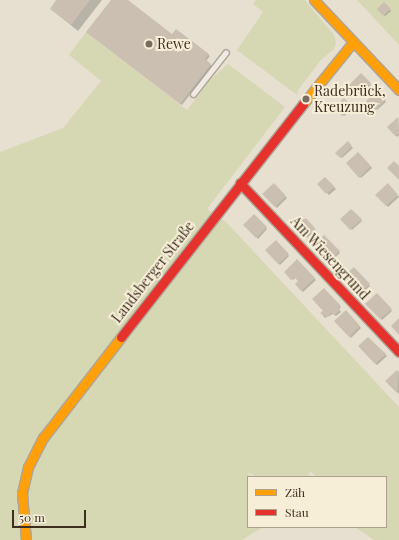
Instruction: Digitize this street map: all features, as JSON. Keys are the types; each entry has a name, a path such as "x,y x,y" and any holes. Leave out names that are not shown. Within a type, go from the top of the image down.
{"main road":[{"path":"314,0 399,90"},
{"name":"Landsberger Straße","path":"26,540 22,493 28,467 43,438 240,183 353,42"},
{"name":"Am Wiesengrund","path":"240,183 399,352"}],"lane":[{"path":"193,94 226,52"}],"green space":[{"path":"256,0 305,0 334,35 336,43 334,49 321,60 298,90 297,95 237,50 263,12 253,4"},
{"path":"357,0 399,0 399,45"},
{"path":"86,32 187,110 210,80 228,64 285,107 207,209 226,222 399,407 399,540 374,540 356,528 387,528 387,476 315,476 310,471 308,476 255,476 247,472 250,476 247,476 247,528 261,528 242,540 0,540 0,152 63,128 101,81 69,55"}],"building":[{"path":"56,0 90,0 71,25 50,9"},
{"name":"Rewe","path":"111,0 128,0 172,34 176,29 209,54 205,59 211,64 180,104 86,32"},
{"path":"384,2 391,9 383,16 377,9"},
{"path":"361,73 371,83 358,95 349,85"},
{"path":"377,91 386,100 375,110 366,101"},
{"path":"344,98 352,107 342,116 334,107"},
{"path":"398,117 399,133 395,136 387,127"},
{"path":"348,141 352,146 340,158 335,153"},
{"path":"358,152 371,166 359,178 346,163"},
{"path":"394,161 399,166 399,180 387,168"},
{"path":"325,177 335,187 326,194 317,184"},
{"path":"274,183 286,196 275,207 262,194"},
{"path":"388,183 398,195 386,206 375,195"},
{"path":"351,209 362,219 350,230 340,219"},
{"path":"254,214 267,227 256,238 243,225"},
{"path":"304,216 315,228 305,237 294,225"},
{"path":"324,235 340,251 327,263 312,247"},
{"path":"276,240 289,254 278,264 265,250"},
{"path":"297,259 315,278 301,291 295,284 298,281 294,277 291,280 284,272"},
{"path":"354,267 370,284 358,295 342,278"},
{"path":"324,288 340,305 338,307 340,310 334,315 331,313 327,317 320,313 323,311 312,299"},
{"path":"377,293 392,309 380,319 365,304"},
{"path":"346,310 360,326 349,337 334,321"},
{"path":"399,318 399,335 391,326"},
{"path":"368,337 386,354 375,364 358,346"},
{"path":"397,370 399,372 397,393 385,381"}],"traffic: slow":[{"path":"314,0 399,90"},
{"path":"303,104 353,42"},
{"path":"26,540 22,493 28,467 43,438 121,337"}],"traffic: jam":[{"path":"121,337 303,104"},
{"path":"240,183 399,352"}],"place":[{"name":"Rewe","path":"149,44"},
{"name":"Radebrück, Kreuzung","path":"306,99"}]}
